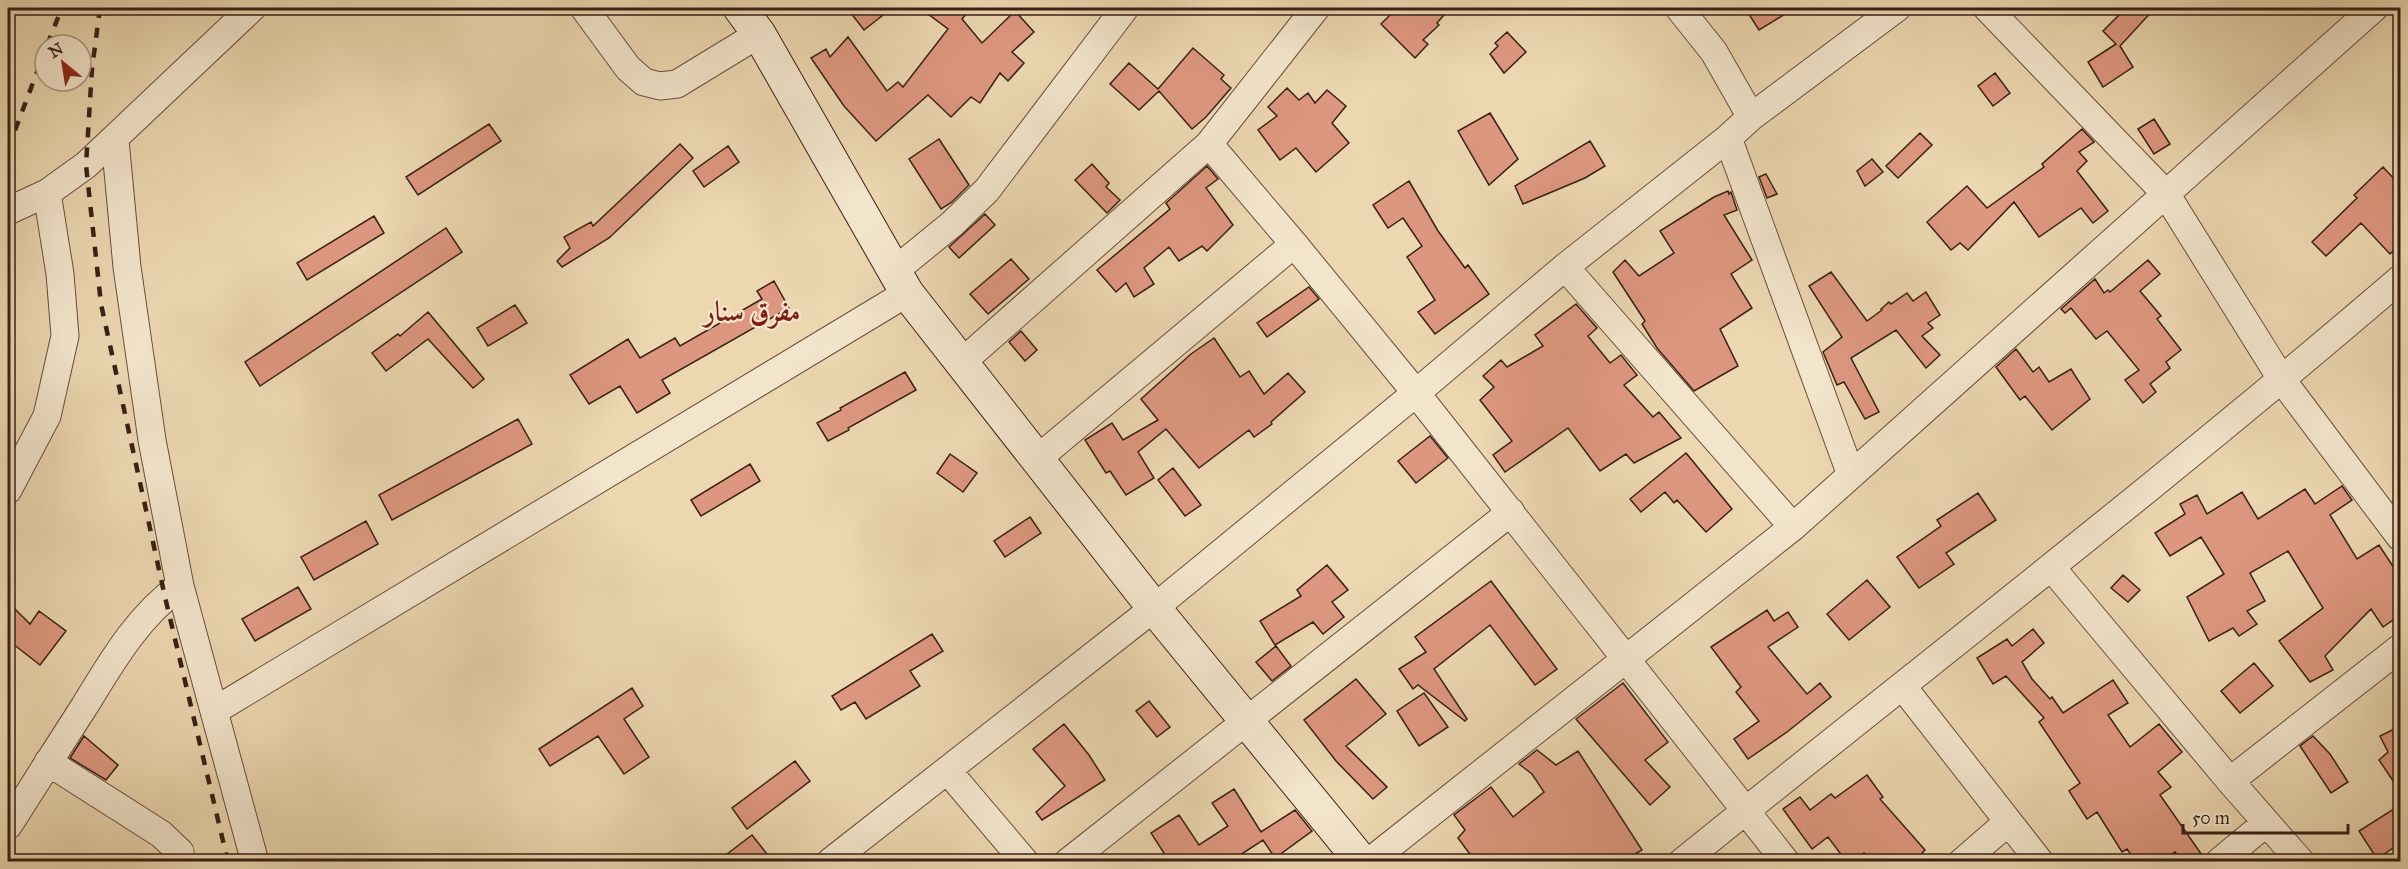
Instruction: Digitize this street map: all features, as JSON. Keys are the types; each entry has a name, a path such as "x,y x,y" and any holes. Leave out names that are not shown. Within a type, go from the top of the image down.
{"street":[{"path":"8,211 47,193 86,165 252,8"},
{"path":"584,8 628,68 644,82 660,86 677,84 748,16 900,282 1036,460 1154,608 1362,861"},
{"path":"214,711 900,282 952,224 987,190 1125,8"},
{"path":"961,363 1209,144 1316,8"},
{"path":"1679,8 1714,52 1751,117"},
{"path":"830,861 1154,608 1416,393 1565,267 1728,138 1751,117 1897,8"},
{"path":"1987,8 2166,194 2282,380 2400,537"},
{"path":"1369,861 1793,527 2374,8"},
{"path":"1728,138 1851,475"},
{"path":"115,140 135,325 152,440 180,586 255,861"},
{"path":"1209,144 1416,393 1744,812 1786,861"},
{"path":"8,490 47,416 65,336 60,274 47,193"},
{"path":"1036,460 1294,244"},
{"path":"1565,267 1793,527"},
{"path":"1682,861 1903,687 2282,380 2400,279"},
{"path":"1068,861 1510,512"},
{"path":"2051,567 2266,824 2301,861"},
{"path":"8,826 133,632 165,597 180,586"},
{"path":"2230,781 2400,648"},
{"path":"1903,687 2040,861"},
{"path":"48,762 161,834 180,852 176,861"},
{"path":"947,770 1025,861"},
{"path":"1962,861 2008,822"},
{"path":"2219,861 2266,824"}],"building":[{"path":"847,8 892,8 864,30"},
{"path":"920,8 971,8 962,19 982,43 1015,11 1034,32 1012,52 1024,63 1008,81 1000,73 980,103 971,97 951,117 928,95 876,141 844,106 811,58 826,49 830,57 848,37 887,91 898,82 903,87 948,29"},
{"path":"1397,8 1450,8 1437,23 1439,25 1423,40 1428,44 1415,58 1381,24"},
{"path":"1745,8 1795,8 1759,30"},
{"path":"2126,8 2155,8 2120,46 2133,67 2103,87 2088,62 2116,44 2103,31"},
{"path":"1507,32 1526,52 1504,73 1490,54 1498,46 1495,43"},
{"path":"1193,48 1224,75 1221,79 1231,88 1206,117 1192,129 1159,91 1139,110 1110,84 1129,63 1158,89"},
{"path":"1995,73 2010,93 1993,106 1978,86"},
{"path":"1287,88 1299,100 1308,93 1315,103 1327,90 1346,106 1332,123 1349,143 1316,172 1296,148 1280,160 1258,130 1277,116 1268,107"},
{"path":"1490,113 1518,159 1489,185 1458,131"},
{"path":"2154,119 2170,144 2154,154 2138,129"},
{"path":"489,124 501,141 418,195 406,177"},
{"path":"2082,129 2094,142 2079,152 2087,161 2077,171 2108,211 2093,223 2081,208 2039,237 2014,202 1968,250 1960,243 1951,250 1927,222 1967,186 1987,208 2044,167 2042,164"},
{"path":"1920,133 1932,145 1898,178 1886,166"},
{"path":"939,139 969,185 952,202 941,209 909,159"},
{"path":"1590,141 1605,166 1585,178 1523,204 1515,186"},
{"path":"680,144 693,158 609,238 562,267 557,261 570,248 564,237 591,222 593,226"},
{"path":"728,146 739,162 704,187 693,171"},
{"path":"1872,159 1883,172 1865,186 1857,171"},
{"path":"1092,164 1109,183 1106,187 1120,200 1107,213 1075,180"},
{"path":"1207,166 1218,179 1206,188 1233,225 1207,251 1202,246 1179,261 1169,247 1144,268 1154,284 1134,297 1126,283 1116,292 1097,270 1170,209 1166,203"},
{"path":"2383,167 2400,185 2400,244 2390,254 2361,223 2326,256 2312,242 2357,198 2354,195"},
{"path":"1766,174 1777,194 1767,198 1759,177"},
{"path":"1409,181 1438,231 1465,268 1468,265 1489,294 1435,334 1418,312 1435,300 1407,257 1422,246 1403,218 1388,228 1373,205"},
{"path":"1728,191 1729,194 1731,192 1737,210 1724,215 1752,260 1731,274 1752,308 1720,329 1738,366 1694,391 1657,348 1642,324 1645,321 1613,272 1625,260 1639,276 1674,253 1660,231 1714,197"},
{"path":"985,214 995,225 959,258 949,247"},
{"path":"374,216 384,233 307,280 297,263"},
{"path":"446,228 462,252 260,386 245,362"},
{"path":"1011,259 1029,279 988,314 970,294"},
{"path":"2148,260 2160,274 2140,291 2161,316 2157,319 2181,350 2166,362 2170,368 2150,384 2156,392 2143,403 2125,380 2139,370 2107,331 2096,339 2071,308 2065,313 2061,309 2095,279 2104,293 2108,290 2110,292"},
{"path":"1831,272 1867,321 1889,302 1891,304 1907,293 1913,301 1926,292 1940,315 1928,323 1933,328 1922,336 1940,355 1926,368 1896,330 1851,358 1879,412 1865,419 1844,382 1837,385 1823,352 1842,337 1809,286"},
{"path":"774,281 789,308 662,380 670,393 637,413 620,386 589,404 570,375 628,339 640,358 675,338 680,346 762,299 757,291"},
{"path":"1309,287 1319,299 1267,337 1257,323"},
{"path":"1576,304 1597,328 1588,336 1610,363 1621,355 1637,375 1624,385 1653,417 1659,412 1681,438 1634,463 1626,454 1600,471 1568,428 1505,472 1493,455 1512,441 1480,400 1494,387 1483,376 1501,360 1507,367 1543,346 1535,335"},
{"path":"515,305 527,323 488,346 477,328"},
{"path":"428,312 484,379 473,388 428,339 386,371 372,353 398,334 400,336"},
{"path":"1021,331 1037,350 1025,361 1009,342"},
{"path":"1214,338 1240,377 1249,371 1264,394 1288,373 1305,392 1271,422 1272,424 1254,437 1249,430 1199,468 1166,429 1138,452 1154,478 1126,495 1110,471 1106,473 1085,440 1112,423 1123,440 1158,420 1141,399 1191,354"},
{"path":"2016,349 2033,372 2039,367 2049,382 2071,369 2090,399 2052,430 2025,396 2020,400 1996,367"},
{"path":"905,372 916,390 828,441 817,423"},
{"path":"518,419 532,444 392,520 379,495"},
{"path":"1430,436 1448,458 1416,483 1398,461"},
{"path":"1686,453 1732,509 1706,532 1677,500 1674,503 1665,492 1641,512 1630,499"},
{"path":"950,454 977,473 963,492 937,473"},
{"path":"750,464 760,481 701,516 691,500"},
{"path":"1173,468 1201,505 1185,516 1158,480"},
{"path":"2342,486 2352,500 2330,515 2357,559 2379,545 2400,577 2400,615 2383,627 2371,609 2325,656 2333,670 2310,682 2279,641 2323,608 2288,551 2250,573 2265,601 2247,611 2257,624 2239,636 2233,628 2209,641 2187,597 2224,574 2201,537 2170,556 2155,533 2185,514 2180,504 2197,495 2207,514 2242,492 2258,519 2305,489 2315,504"},
{"path":"1978,493 1996,520 1946,553 1954,564 1919,588 1897,557 1941,526 1937,520"},
{"path":"1030,517 1041,533 1005,557 994,541"},
{"path":"366,521 378,544 314,580 301,557"},
{"path":"1327,565 1348,590 1332,602 1344,617 1323,634 1313,622 1275,645 1260,621 1301,596 1297,590"},
{"path":"2123,575 2140,590 2128,602 2111,588"},
{"path":"1867,580 1890,607 1849,640 1827,614"},
{"path":"1491,581 1557,669 1535,685 1490,625 1434,669 1467,719 1465,721 1418,685 1413,689 1399,669 1426,652 1415,637"},
{"path":"298,587 311,609 255,641 242,619"},
{"path":"8,602 30,624 39,611 66,631 40,665 8,640"},
{"path":"1767,610 1774,621 1788,612 1798,627 1768,647 1807,694 1820,683 1831,697 1748,759 1734,739 1759,721 1736,692 1741,687 1711,647"},
{"path":"2033,629 2044,643 2022,662 2032,679 2050,699 2052,697 2063,713 2113,680 2128,703 2108,715 2130,747 2159,724 2182,752 2158,772 2171,787 2160,795 2204,861 2182,861 2175,852 2161,861 2136,861 2127,849 2122,852 2097,812 2087,819 2069,791 2080,783 2039,722 2044,718 2006,676 1993,684 1977,658 2007,639 2012,646"},
{"path":"932,634 943,651 910,671 920,686 866,719 855,702 841,710 832,696"},
{"path":"1276,646 1291,666 1272,681 1256,662"},
{"path":"2254,663 2273,686 2240,713 2221,691"},
{"path":"1356,679 1386,714 1346,746 1387,787 1373,799 1336,761 1304,720"},
{"path":"1623,683 1668,742 1645,760 1670,787 1650,805 1576,719"},
{"path":"632,688 643,706 624,719 649,757 624,774 598,736 550,766 539,749"},
{"path":"1424,693 1448,727 1419,746 1397,711"},
{"path":"1149,701 1170,727 1157,737 1136,711"},
{"path":"1064,724 1089,755 1105,780 1042,820 1036,812 1065,786 1033,749"},
{"path":"2400,726 2400,791 2379,760 2388,752 2380,736"},
{"path":"84,736 118,765 106,780 70,758"},
{"path":"2313,736 2330,754 2348,782 2331,793 2300,746"},
{"path":"1537,750 1556,765 1578,751 1642,850 1623,861 1475,861 1458,838 1465,830 1454,815 1491,787 1513,817 1544,792 1532,774 1519,764"},
{"path":"795,761 810,781 747,829 732,808"},
{"path":"1867,775 1883,797 1880,799 1925,850 1922,853 1929,861 1872,861 1864,853 1853,861 1846,861 1828,837 1812,849 1783,809 1800,797 1810,810 1831,794 1835,798"},
{"path":"1234,789 1261,832 1295,810 1312,831 1275,858 1263,840 1231,861 1169,861 1151,833 1179,815 1199,845 1228,826 1212,803"},
{"path":"2400,805 2400,843 2377,859 2359,831"},
{"path":"752,835 767,854 757,861 718,861"}],"railway":[{"path":"52,33 62,8"},
{"path":"100,8 92,69 86,165 101,304 165,597 228,862"},
{"path":"8,149 33,83"}],"district":[{"name":"مفرق سنار","path":"752,311"}]}
